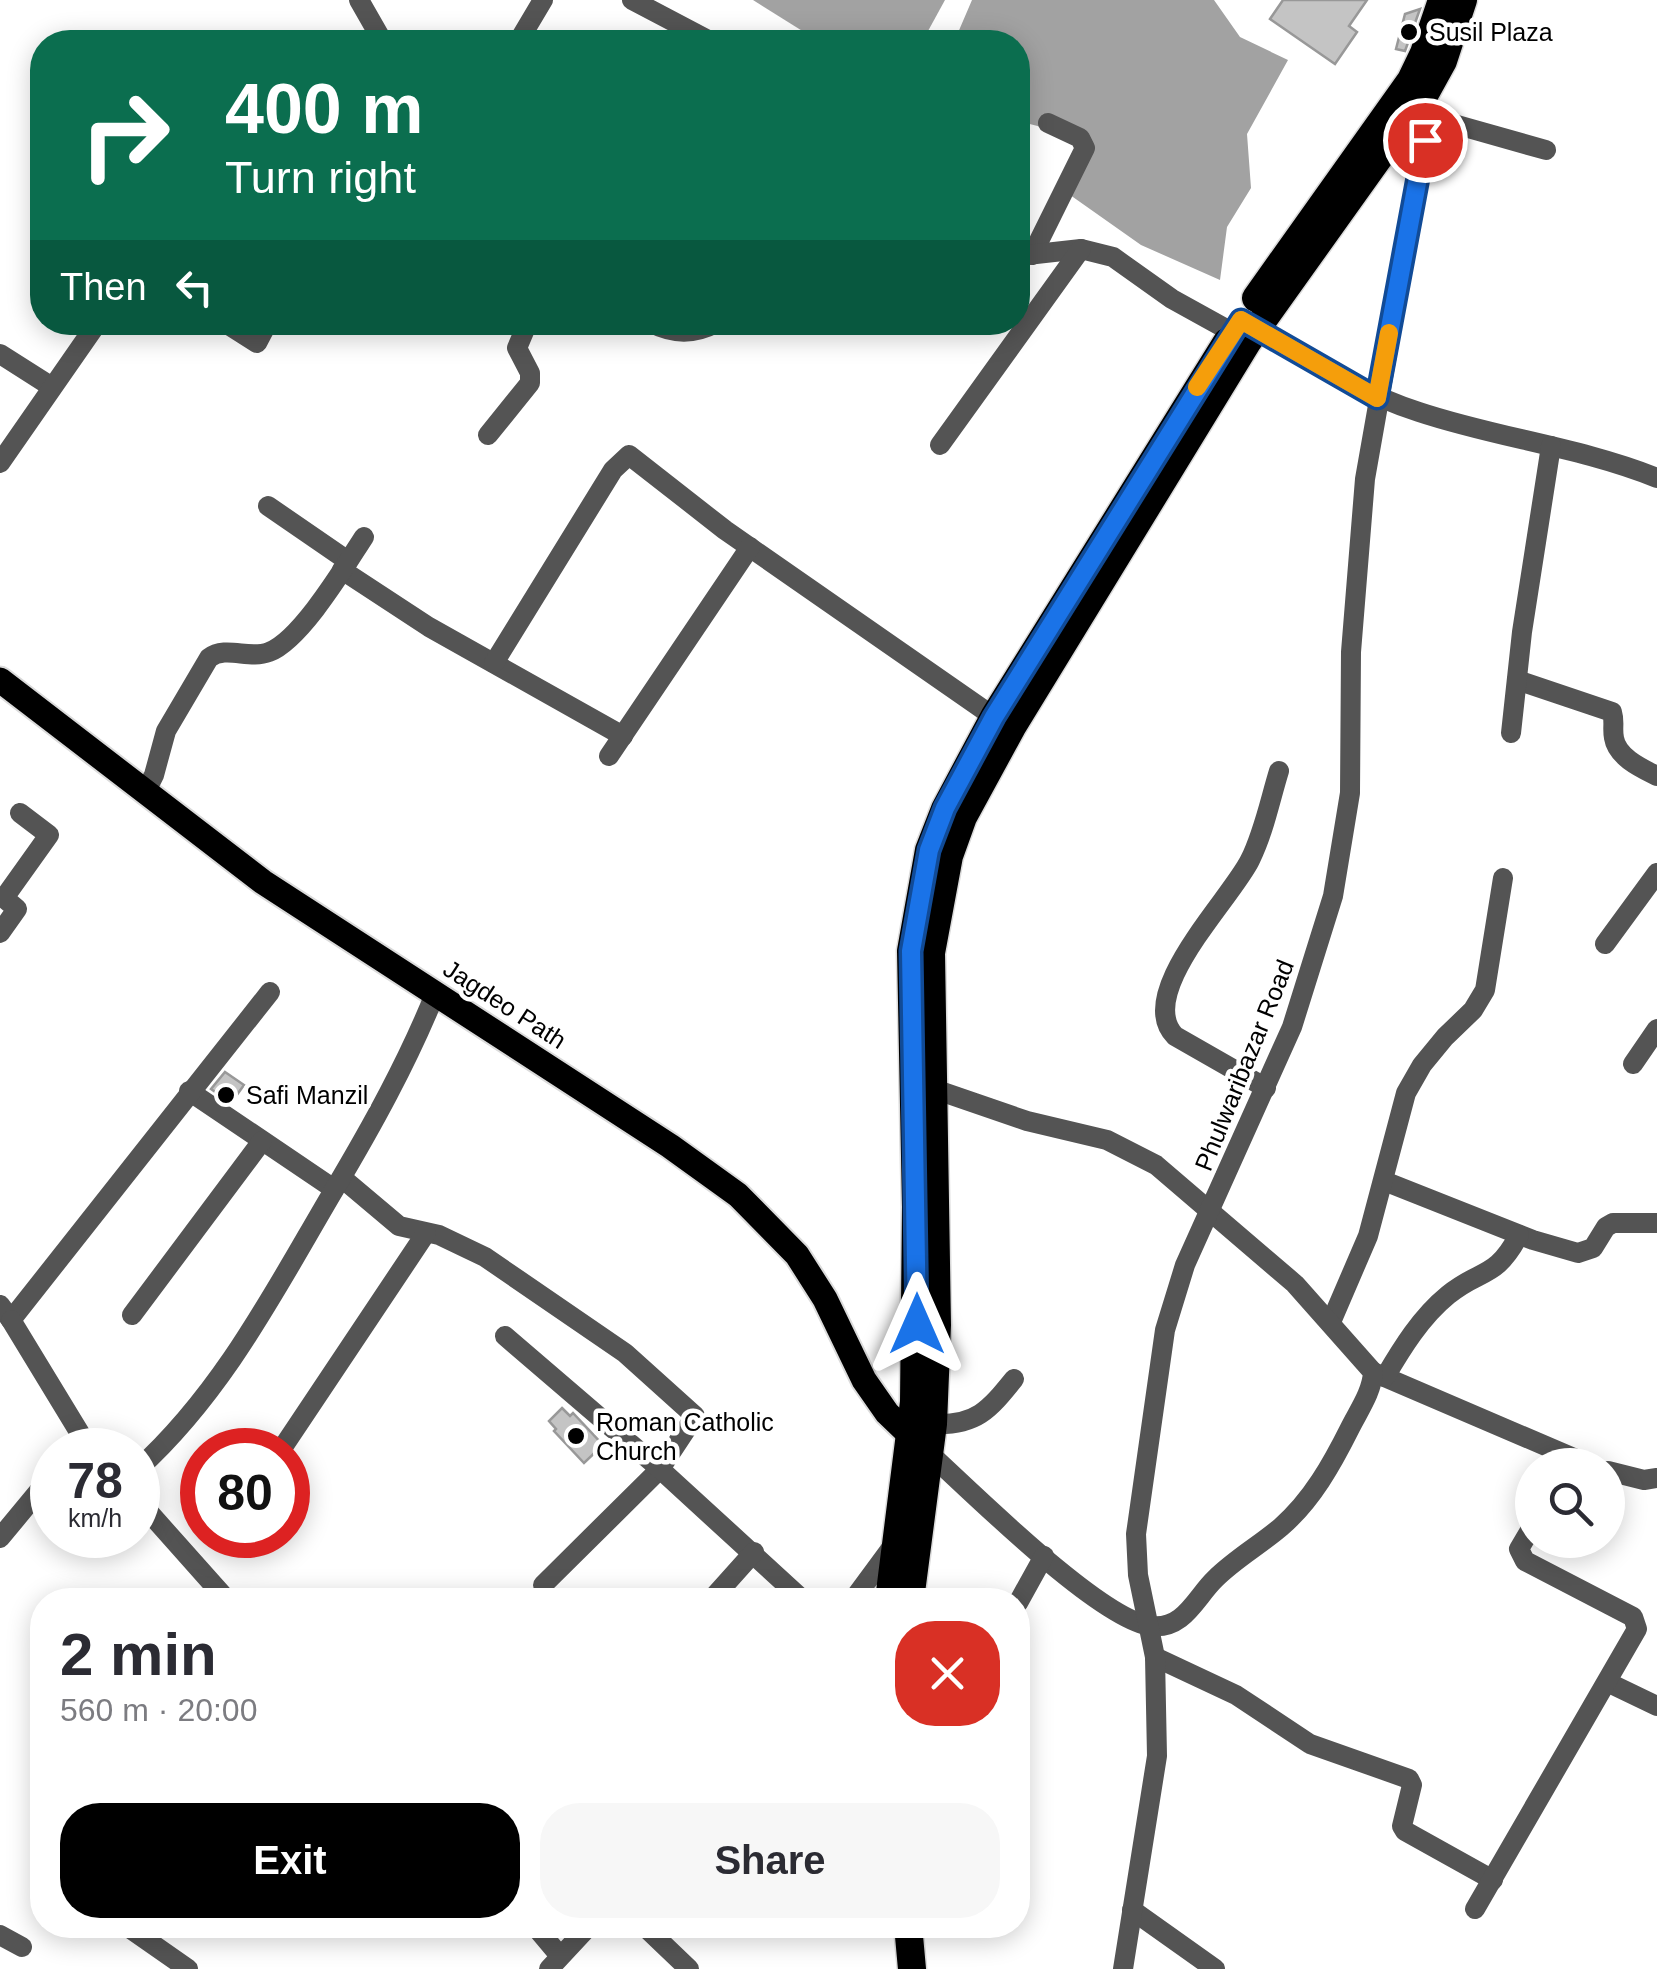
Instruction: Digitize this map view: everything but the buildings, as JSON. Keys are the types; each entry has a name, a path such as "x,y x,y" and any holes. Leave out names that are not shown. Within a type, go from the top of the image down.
{"highway":[{"path":"911,1588 925,1438 917,1324 925,1154 934,1090 931,952 948,856 982,778 1137,505 1336,184 1394,108 1424,54 1442,0"},
{"path":"1245,330 1428,104 1463,0"},
{"path":"925,1154 911,951 929,850 945,808 994,717 1137,505"},
{"path":"891,1588 896,1542 925,1438"},
{"path":"909,1938 912,1969"},
{"path":"929,1938 931,1969"}],"main road":[{"name":"Jagdeo Path","path":"0,680 264,882 670,1146 738,1195 796,1255 825,1299 864,1380 886,1413 925,1438"}],"street":[{"path":"359,0 376,30"},
{"path":"525,30 543,0"},
{"path":"632,0 689,30"},
{"name":"Phulwaribazar Road","path":"1122,1969 1157,1756 1155,1657 1136,1554 1140,1490 1165,1330 1185,1265 1266,1088 1307,985 1343,847 1350,793 1351,652 1358,543 1377,398 1428,104 1424,54"},
{"path":"1428,104 1546,150"},
{"path":"1030,244 1085,148 1080,138 1048,122"},
{"path":"1030,319 1080,249"},
{"path":"1030,254 1080,249 1113,257 1172,298 1245,330 1377,398 1657,478"},
{"path":"0,463 89,335"},
{"path":"488,435 530,383 530,373 517,348 522,335"},
{"path":"940,446 1019,335"},
{"path":"0,354 52,387"},
{"path":"1511,733 1551,446"},
{"path":"494,663 613,470 629,455 750,547 994,717"},
{"path":"268,506 429,627 622,736"},
{"path":"146,791 166,731 208,658 220,652 254,655 277,648 301,625 364,537"},
{"path":"609,756 750,547"},
{"path":"1517,680 1612,712 1618,749 1657,776"},
{"path":"1266,1088 1176,1036 1167,1028 1164,1006 1195,938 1252,856 1279,771"},
{"path":"0,933 17,909 4,898 49,835 20,813"},
{"path":"1606,944 1657,873"},
{"path":"1331,1322 1357,1266 1411,1083 1445,1037 1473,1010 1485,990 1503,878"},
{"path":"73,1428 5,1313 270,992"},
{"path":"160,1446 225,1370 284,1278 388,1099 435,994"},
{"path":"1632,1064 1657,1029"},
{"path":"934,1090 1129,1149 1170,1175 1296,1284 1379,1374 1545,1448"},
{"path":"190,1091 387,1219 458,1242 486,1257 625,1354 695,1416 660,1469 543,1586"},
{"path":"132,1315 262,1141"},
{"path":"1384,1182 1519,1235 1578,1253 1587,1252 1613,1223 1657,1223"},
{"path":"296,1428 426,1233"},
{"path":"1014,1379 974,1419 925,1438 1044,1556 1112,1610 1149,1626 1164,1626 1186,1614 1214,1579 1296,1513 1321,1480 1379,1374 1433,1310 1463,1284 1500,1264 1519,1235"},
{"path":"505,1336 792,1588"},
{"path":"1625,1476 1657,1478"},
{"path":"0,1538 30,1502"},
{"path":"160,1525 216,1588"},
{"path":"862,1588 896,1542"},
{"path":"722,1588 754,1552"},
{"path":"1026,1588 1044,1556"},
{"path":"1475,1909 1633,1639 1636,1622 1524,1558"},
{"path":"1155,1657 1236,1695 1310,1744 1409,1779 1412,1785 1402,1826 1405,1832 1493,1880"},
{"path":"1607,1682 1657,1706"},
{"path":"1132,1910 1215,1969"},
{"path":"0,1934 22,1947"},
{"path":"143,1938 188,1969"},
{"path":"541,1938 554,1962 577,1938"},
{"path":"657,1938 689,1969"}],"shaded area":[{"path":"753,0 945,0 929,30 801,30"},
{"path":"972,0 1214,0 1240,37 1288,60 1247,134 1251,188 1227,227 1220,280 1141,245 1063,190 1085,148 1057,131 1030,124 1030,30 959,30"}],"slow traffic":[{"path":"1197,387 1241,320 1377,398 1389,333"}],"place":[{"name":"Susil Plaza","path":"1409,32"},
{"name":"Safi Manzil","path":"226,1095"},
{"name":"Roman Catholic Church","path":"576,1436"}],"route":[{"path":"917,1324 911,951 918,896 945,808 994,717 1241,320 1377,398 1425,140"}]}
